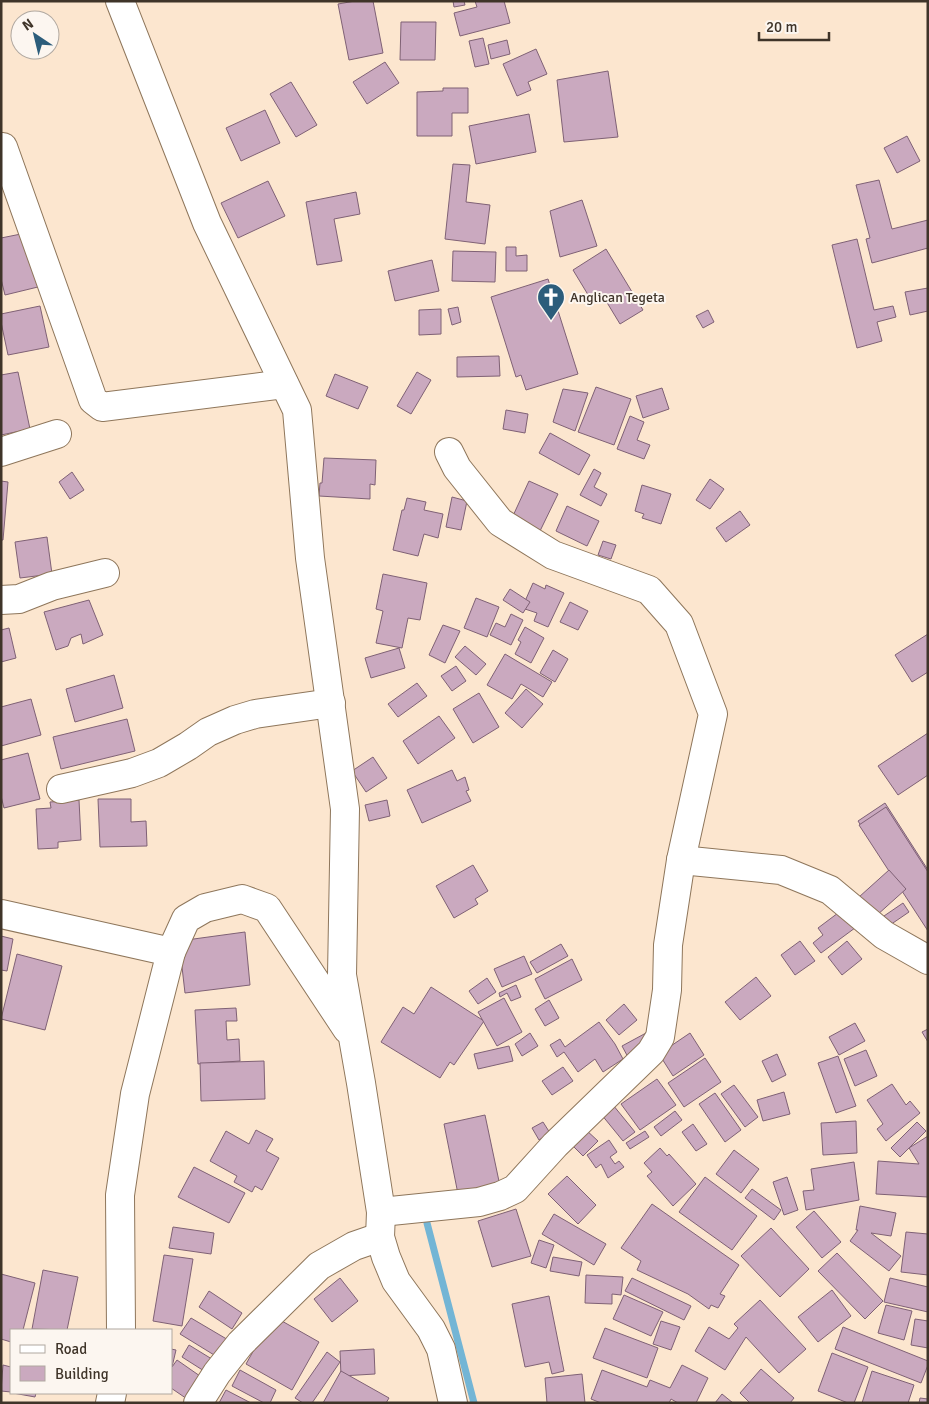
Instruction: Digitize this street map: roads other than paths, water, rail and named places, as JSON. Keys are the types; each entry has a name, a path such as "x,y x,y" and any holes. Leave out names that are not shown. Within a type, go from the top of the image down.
{"street":[{"path":"120,1 207,223 297,410 310,558 346,809 342,975 354,1039 380,1225 386,1257 396,1281 431,1329 442,1349 453,1403"},
{"path":"1,147 3,147 93,400 102,407 284,384"},
{"path":"1,452 56,434"},
{"path":"198,1403 217,1373 240,1344 319,1266 354,1246 380,1225 479,1202 515,1189 555,1144 651,1052 660,1037 667,990 668,945 681,860 713,714 679,624 649,590 553,555 500,522 456,468 449,452"},
{"path":"1,600 19,599 52,586 105,573"},
{"path":"61,788 132,773 159,763 208,732 235,720 255,714 330,703"},
{"path":"681,860 781,870 830,890 884,935 928,960"},
{"path":"121,1329 120,1195 135,1094 171,952 186,919 205,908 242,899 267,908 354,1039"},
{"path":"1,914 171,952"}],"waterway":[{"path":"427,1223 474,1403"}],"place":[{"name":"Anglican Tegeta","path":"551,321"}]}
